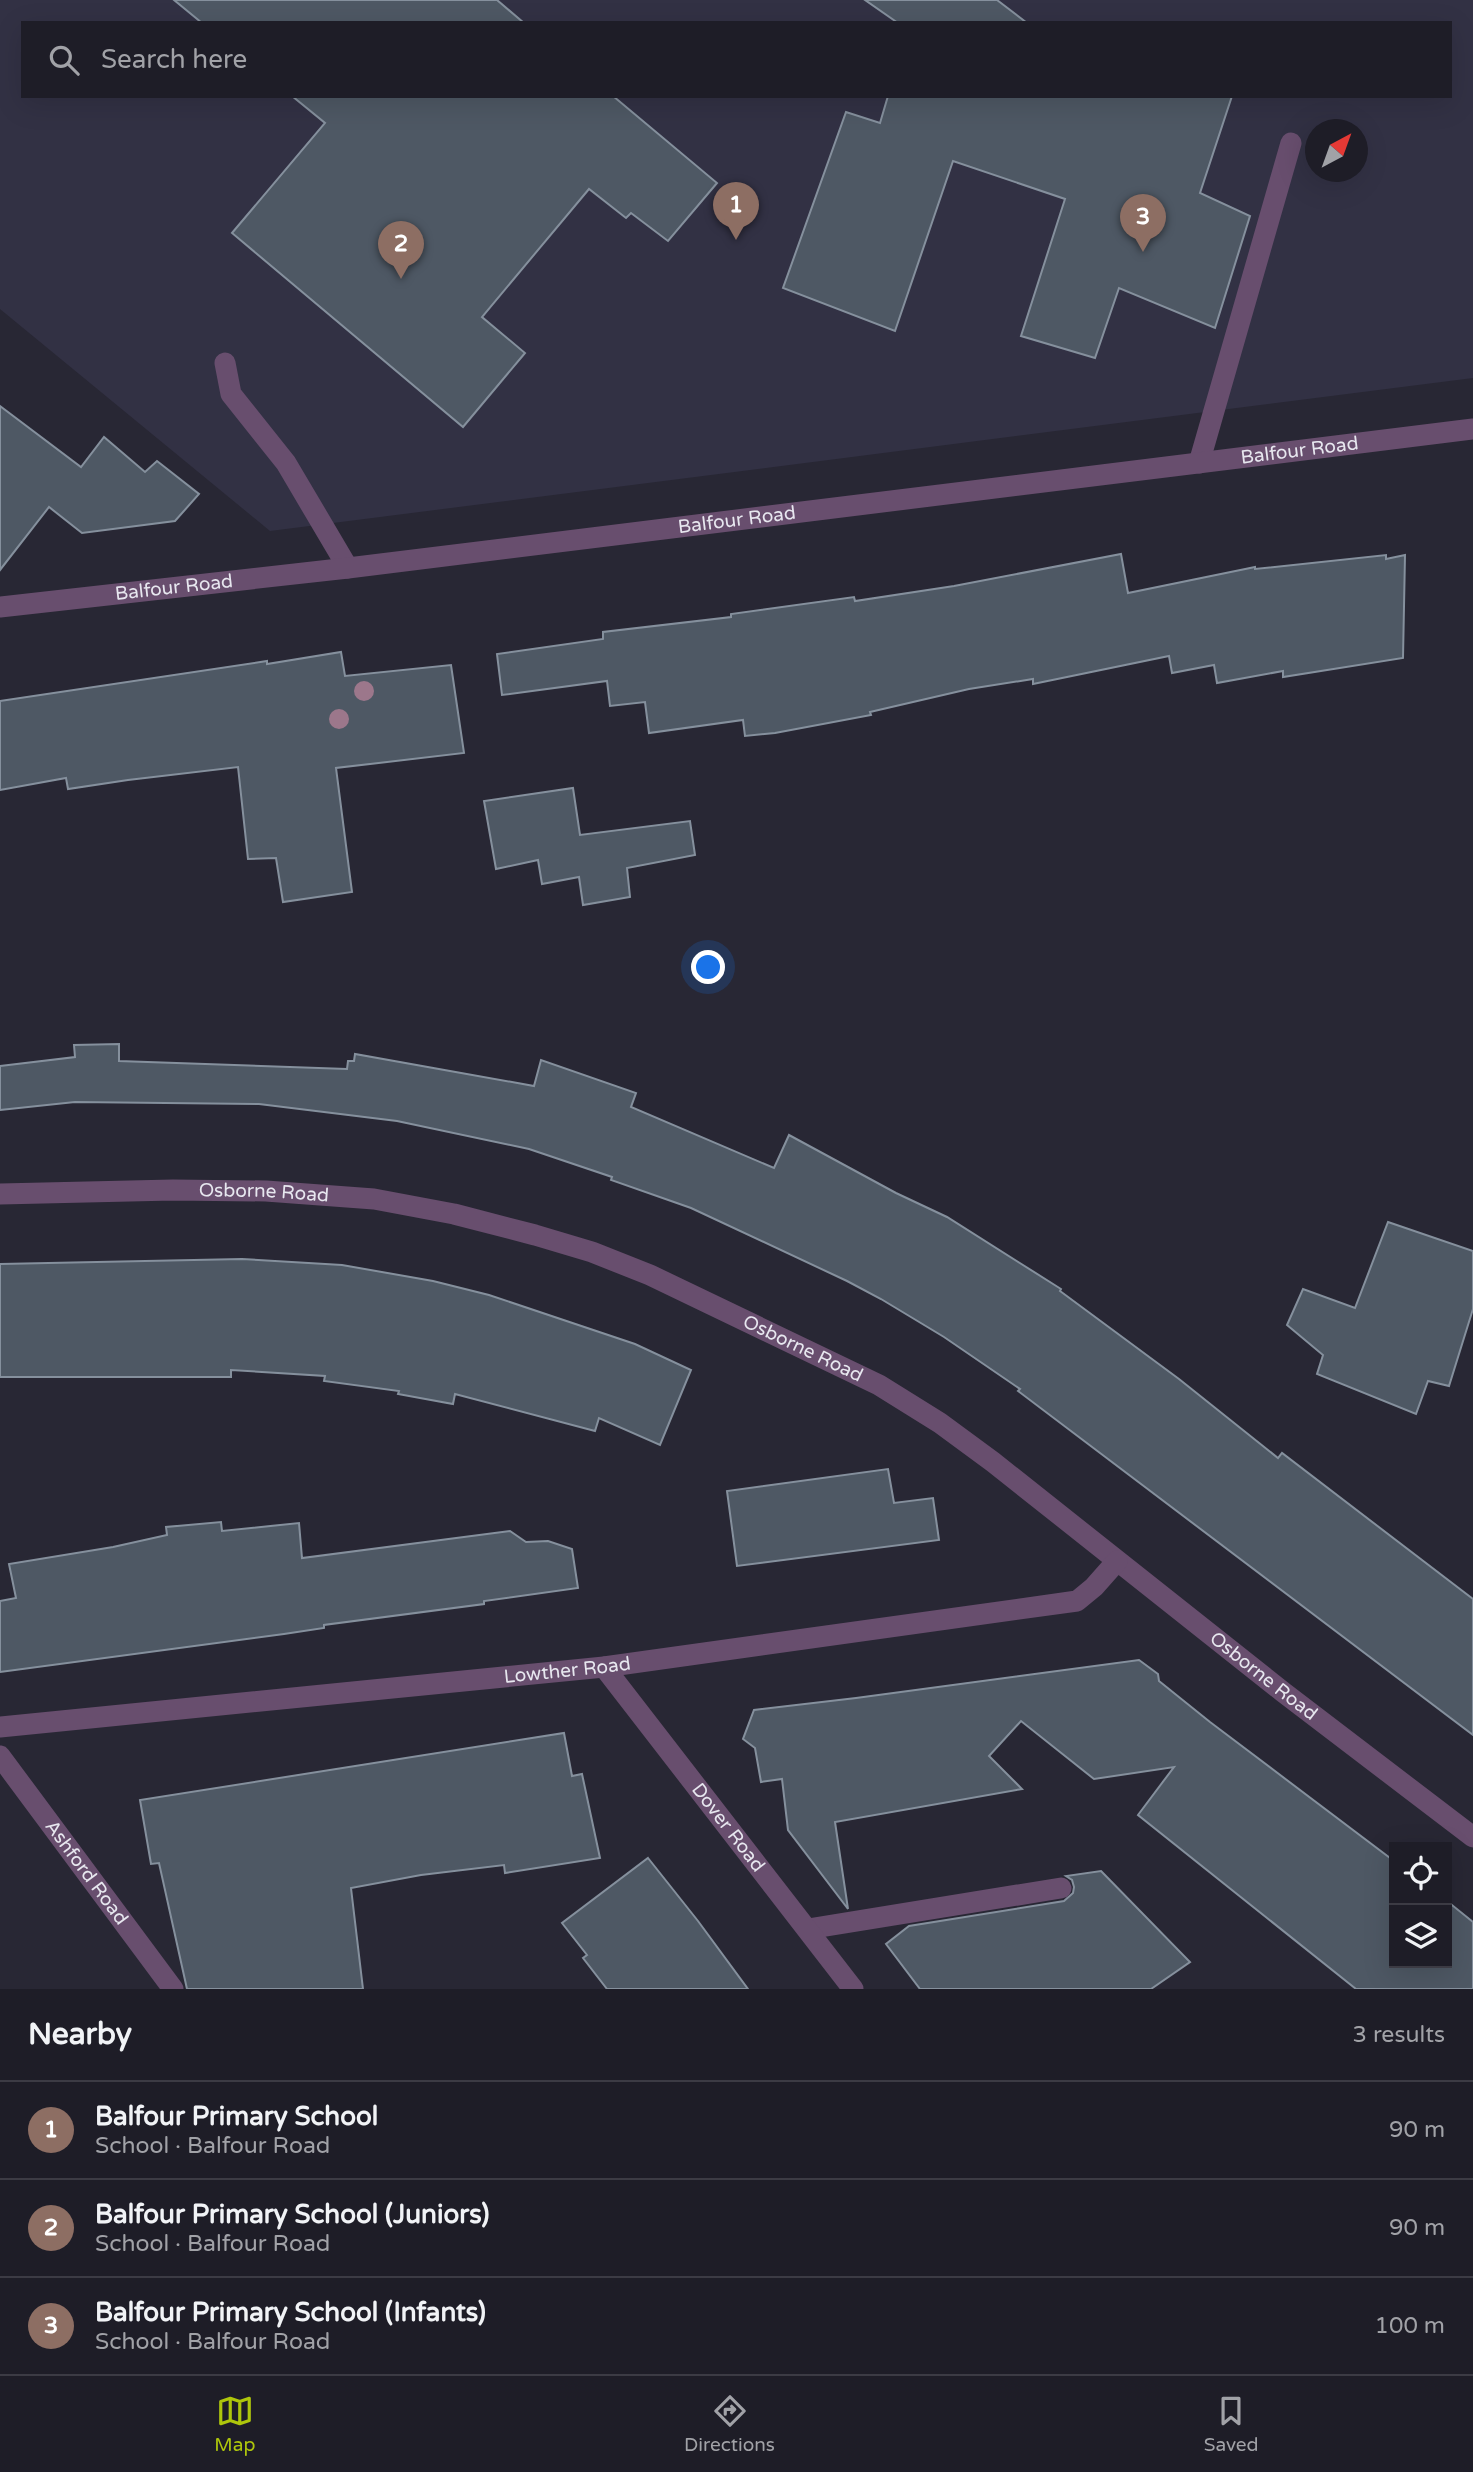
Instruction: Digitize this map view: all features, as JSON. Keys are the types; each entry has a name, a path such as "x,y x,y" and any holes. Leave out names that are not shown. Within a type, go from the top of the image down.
{"street":[{"path":"1199,463 1291,143"},
{"path":"225,363 231,394 286,463 348,568"},
{"name":"Balfour Road","path":"0,607 348,568 1473,429"},
{"name":"Osborne Road","path":"0,1194 173,1190 266,1191 360,1197 454,1214 592,1252 650,1275 879,1385 940,1423 1473,1837"},
{"name":"Lowther Road","path":"0,1727 604,1667 1076,1601 1094,1587 1117,1562"},
{"name":"Dover Road","path":"604,1667 853,1989"},
{"name":"Ashford Road","path":"0,1756 173,1989"},
{"path":"808,1929 1061,1888"}],"shaded area":[{"path":"0,0 1473,0 1473,378 270,531 0,309"}],"building":[{"path":"174,0 497,0 522,21 200,21"},
{"path":"865,0 997,0 1024,21 895,21"},
{"path":"294,98 615,98 717,183 668,241 631,213 626,218 589,189 482,317 525,353 463,427 232,233 325,123"},
{"path":"887,98 1231,98 1200,193 1250,216 1215,328 1119,288 1095,358 1021,336 1065,199 953,161 895,331 783,288 846,112 880,123"},
{"path":"0,406 81,467 104,437 145,472 157,461 199,494 175,521 82,533 49,507 0,570"},
{"path":"1121,554 1128,593 1255,567 1386,555 1386,559 1405,555 1403,658 1283,677 1283,671 1217,683 1214,665 1172,673 1169,656 1033,684 1033,679 969,689 870,712 871,715 745,736 743,720 649,733 645,702 610,706 607,681 502,695 497,654 603,639 603,632 954,586"},
{"path":"341,652 345,676 451,665 464,753 336,768 352,892 283,902 276,858 248,859 238,767 68,789 66,778 0,790 0,701"},
{"path":"573,788 580,835 690,821 695,855 627,868 630,897 583,905 579,877 542,884 538,860 496,869 484,801"},
{"path":"119,1044 119,1061 347,1069 348,1061 354,1061 355,1054 534,1086 541,1060 636,1093 631,1107 774,1168 789,1135 896,1193 947,1217 1061,1289 1060,1291 1179,1379 1278,1458 1282,1453 1473,1599 1473,1735 1018,1391 1020,1389 944,1337 847,1281 691,1208 529,1149 397,1121 259,1104 75,1102 0,1110 0,1066 75,1057 74,1045"},
{"path":"1388,1222 1473,1251 1473,1309 1449,1386 1428,1381 1416,1414 1317,1374 1323,1355 1287,1325 1303,1289 1355,1308"},
{"path":"242,1259 342,1265 433,1281 489,1295 635,1344 691,1370 660,1445 599,1418 595,1431 455,1394 453,1404 398,1394 399,1391 324,1381 325,1376 231,1370 231,1377 0,1377 0,1264"},
{"path":"888,1469 894,1503 933,1498 939,1540 737,1566 727,1491"},
{"path":"221,1522 222,1531 299,1523 302,1558 510,1531 526,1542 548,1541 572,1549 578,1588 484,1601 484,1604 324,1625 324,1628 284,1634 0,1672 0,1601 16,1598 9,1564 167,1535 166,1527"},
{"path":"1139,1660 1158,1674 1159,1681 1210,1722 1389,1857 1389,1968 1452,1968 1452,1905 1473,1922 1473,1989 1356,1989 1138,1815 1174,1767 1094,1779 1021,1721 989,1756 1022,1789 835,1822 848,1909 788,1830 782,1779 761,1782 755,1748 743,1739 754,1710"},
{"path":"564,1733 572,1776 582,1774 600,1858 505,1873 504,1865 421,1875 351,1888 363,1989 187,1989 159,1863 151,1864 140,1800"},
{"path":"648,1858 748,1989 607,1989 583,1958 587,1955 562,1923"},
{"path":"1101,1871 1190,1962 1151,1989 920,1989 886,1944 909,1926 1064,1901 1073,1893 1074,1887 1072,1880 1066,1876"}],"place":[{"name":"Balfour Primary School","path":"736,240"},
{"name":"Balfour Primary School (Infants)","path":"1143,252"},
{"name":"Balfour Primary School (Juniors)","path":"401,279"}]}
